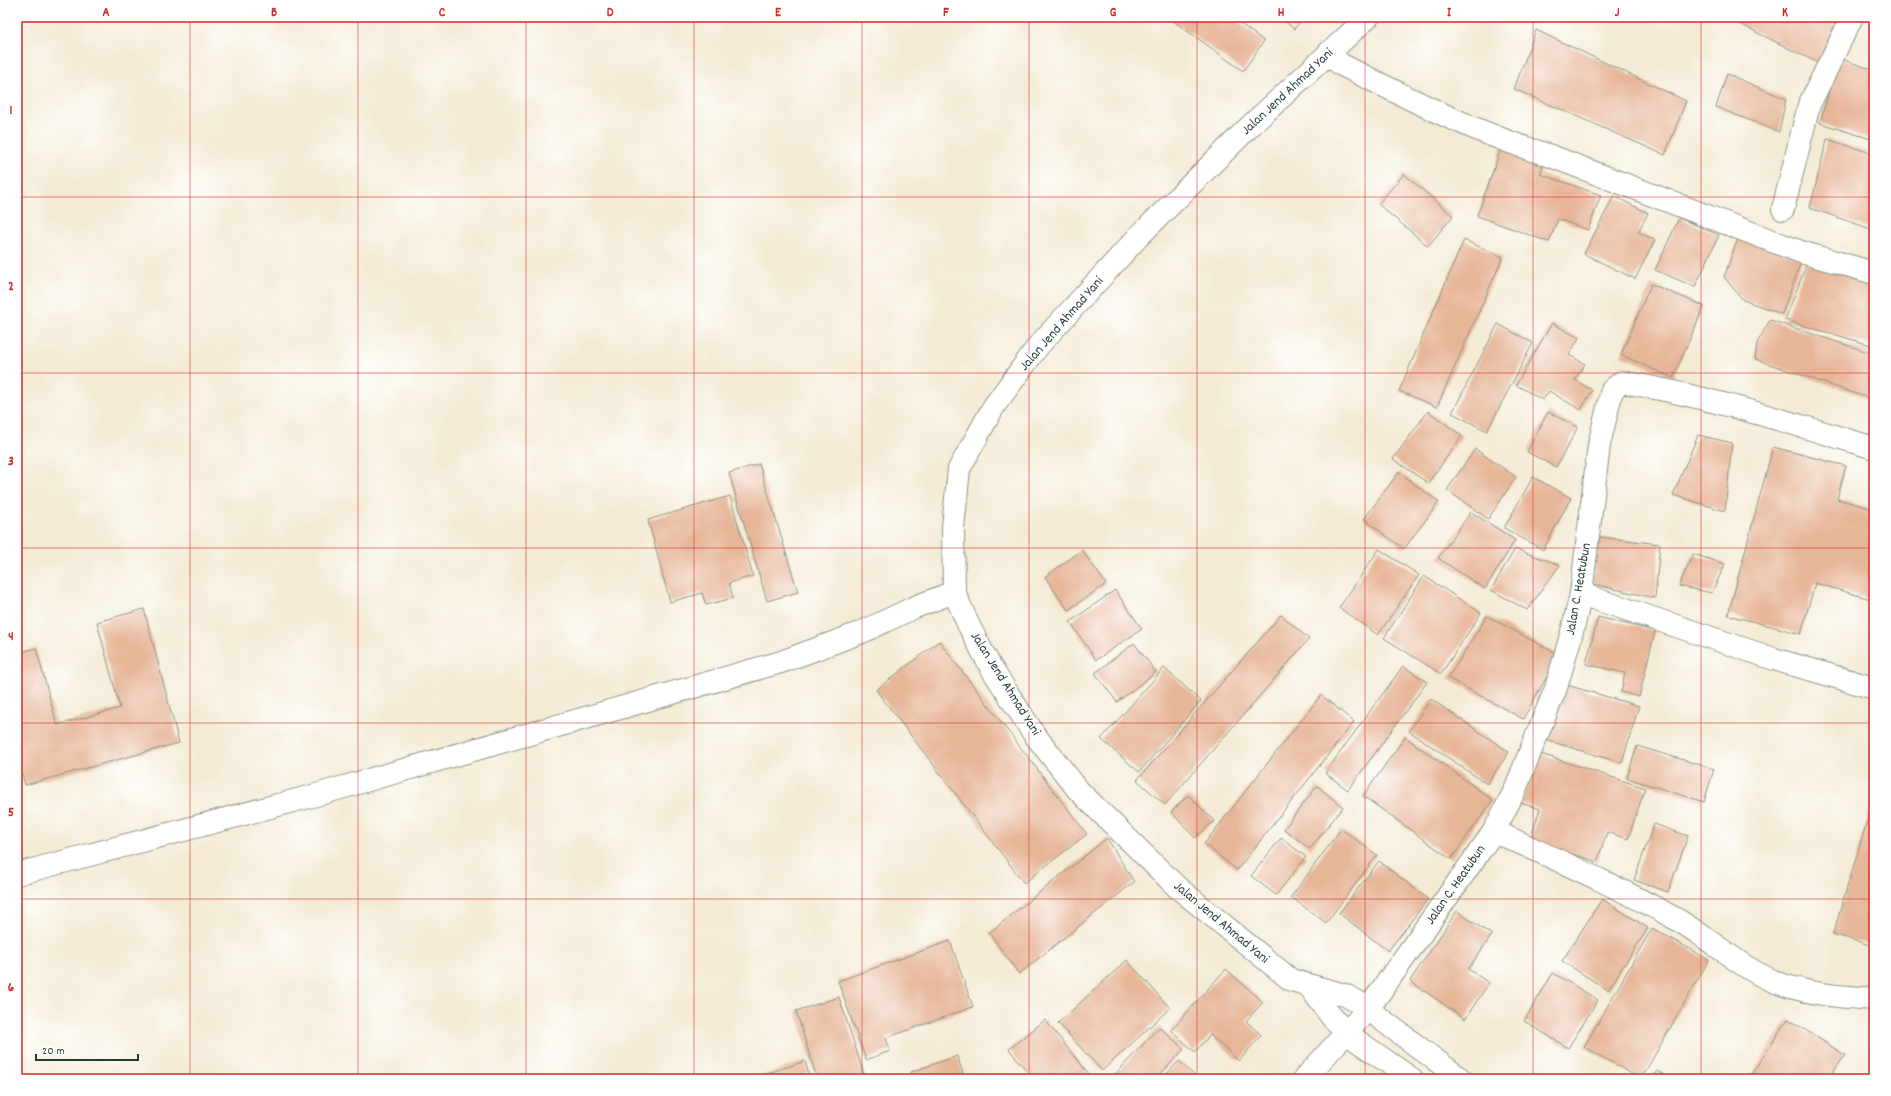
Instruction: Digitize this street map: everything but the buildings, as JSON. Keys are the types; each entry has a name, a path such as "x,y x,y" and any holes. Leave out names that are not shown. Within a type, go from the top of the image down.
{"street":[{"name":"Jalan Jend Ahmad Yani","path":"1368,17 1247,129 1138,237 1039,345 994,406 959,469 953,527 954,592 969,626 990,666 1034,734 1079,792 1177,887 1291,980 1345,995 1368,1009 1461,1079"},
{"path":"1783,209 1809,105 1852,17"},
{"path":"1329,52 1340,64 1431,110 1518,146 1548,155 1801,252 1874,273"},
{"name":"Jalan C. Heatubun","path":"1346,1033 1368,1009 1494,831 1526,763 1556,688 1581,594 1599,445 1608,399 1612,390 1617,384 1622,382 1664,389 1769,416 1874,448"},
{"path":"17,874 316,795 781,662 862,632 954,592"},
{"path":"1581,594 1774,659 1874,688"},
{"path":"1494,831 1592,875 1677,919 1740,962 1786,986 1834,996 1874,999"},
{"path":"1309,986 1331,1016 1346,1033 1412,1079"},
{"path":"1304,1079 1346,1033"}]}
